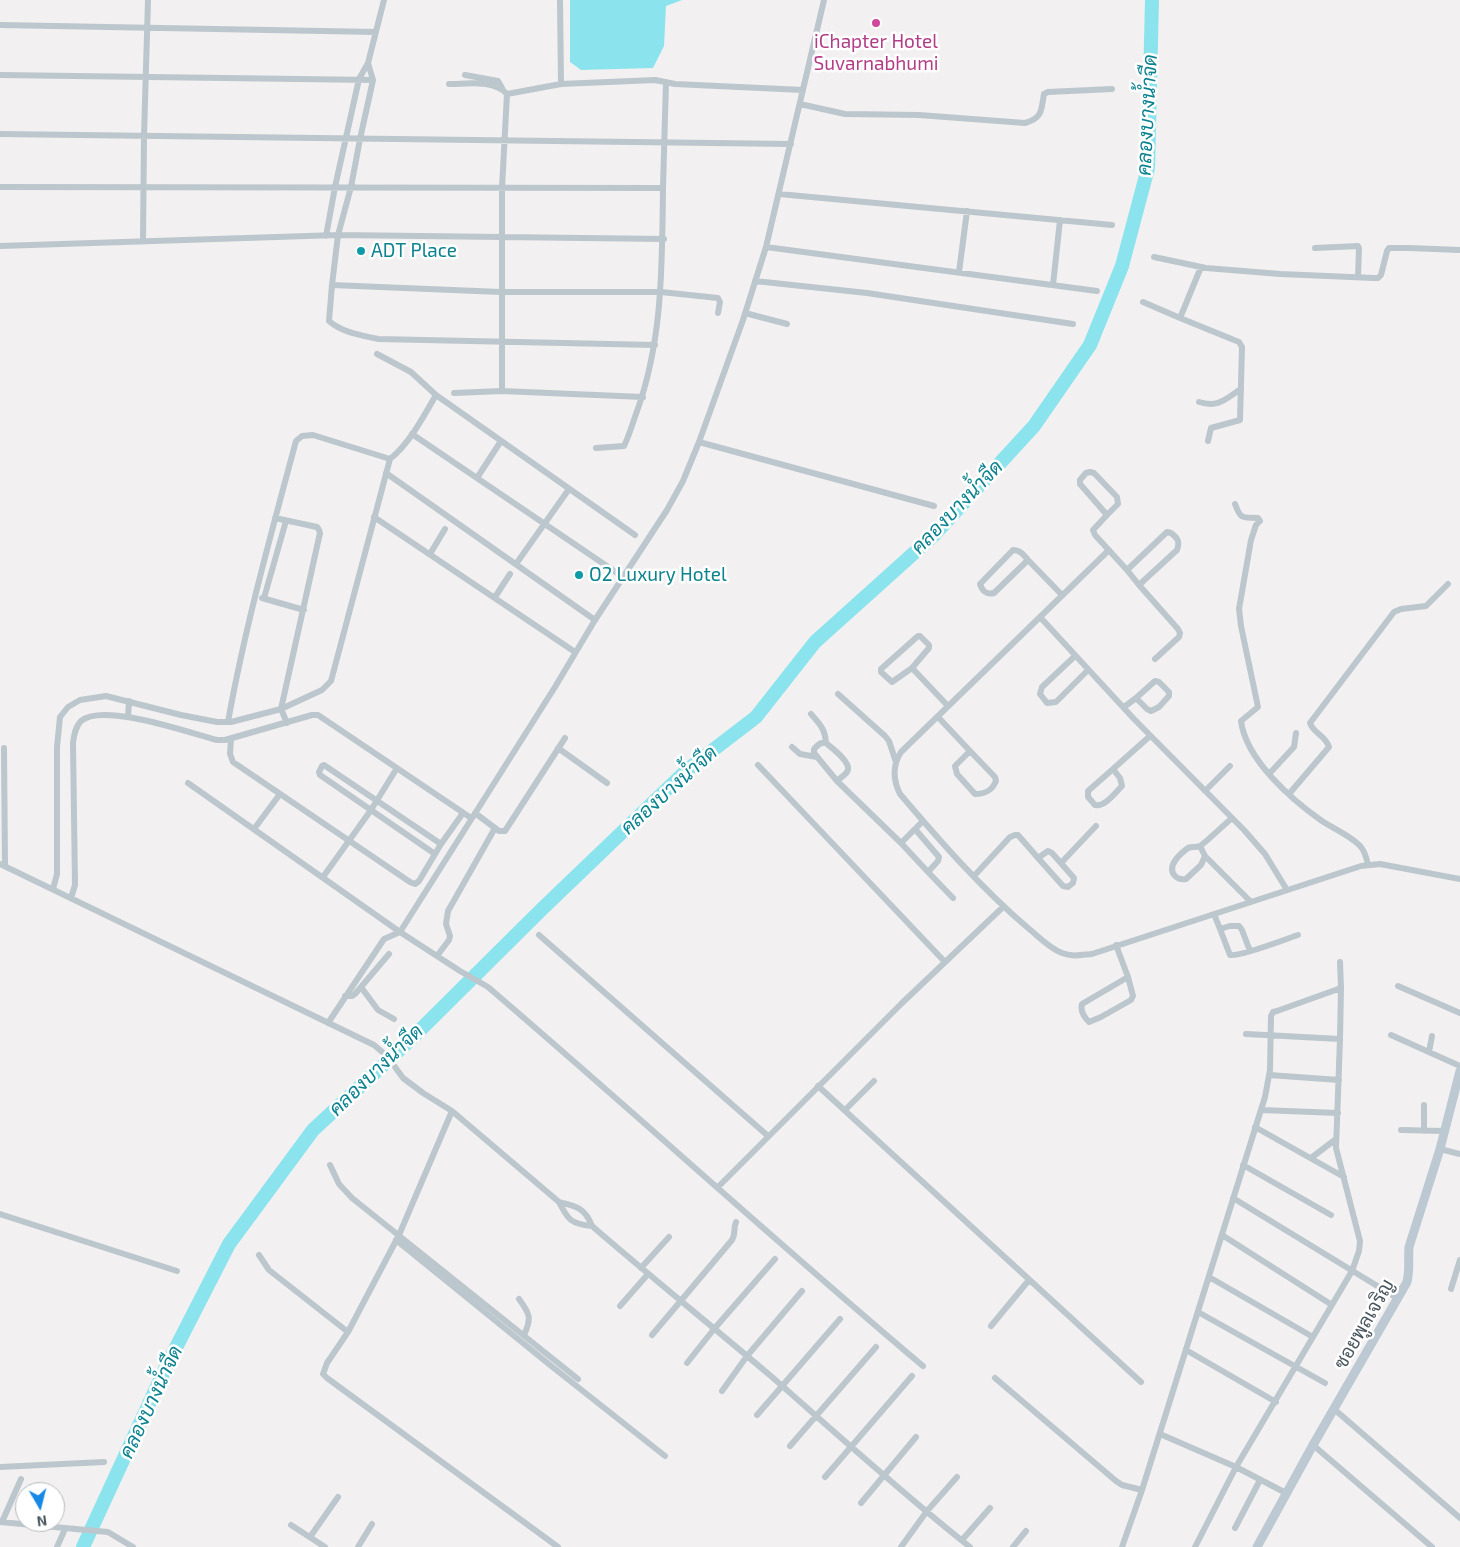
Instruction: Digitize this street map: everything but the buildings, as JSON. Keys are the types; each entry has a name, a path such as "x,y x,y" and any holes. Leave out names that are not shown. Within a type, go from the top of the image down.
{"street":[{"path":"143,241 148,0"},
{"path":"326,236 345,138 359,79 368,63 384,0"},
{"path":"560,0 561,84"},
{"path":"328,1023 387,936 399,932 667,510 683,480 699,442 745,313 766,247 824,0"},
{"path":"0,25 376,32"},
{"path":"368,63 373,80 351,187 338,236 329,321 337,328 378,339 655,345"},
{"path":"0,75 373,80"},
{"path":"465,75 498,81 505,91 502,188 502,391"},
{"path":"449,84 490,85 505,91 561,84 655,80 675,84 803,90"},
{"path":"596,448 624,446 642,397 655,345 664,239 663,188 666,82"},
{"path":"800,104 845,114 919,115 1025,123 1034,120 1041,114 1044,94 1048,92 1112,89"},
{"path":"0,134 791,144"},
{"path":"0,187 663,188"},
{"path":"779,194 1112,225"},
{"path":"959,272 966,211"},
{"path":"1053,285 1060,220"},
{"path":"0,246 326,236 664,239"},
{"path":"1315,248 1358,246 1358,277"},
{"path":"766,247 1097,291"},
{"path":"1154,257 1201,267 1280,274 1378,278 1381,275 1386,251 1389,248 1460,250"},
{"path":"1180,318 1201,267"},
{"path":"755,281 867,293 1073,324"},
{"path":"332,285 501,292 661,292 718,298 720,302 718,313"},
{"path":"1143,302 1239,342 1242,347 1240,420 1211,428 1208,440"},
{"path":"745,313 787,324"},
{"path":"377,354 411,372 436,395 635,535"},
{"path":"1199,402 1218,404 1241,389"},
{"path":"454,393 502,391 642,397"},
{"path":"53,889 57,874 57,747 60,718 72,705 80,700 106,696 181,715 217,722 228,722 282,709 322,690 331,681 390,459 400,452 436,395"},
{"path":"412,434 623,577"},
{"path":"228,722 238,664 296,441 302,436 312,435 390,459"},
{"path":"477,478 501,442"},
{"path":"699,442 934,506"},
{"path":"386,473 596,620"},
{"path":"1107,515 1080,484 1080,480 1086,473 1094,473 1117,497 1118,504 1093,530 1095,535 1178,629 1180,634 1155,659"},
{"path":"516,564 569,489"},
{"path":"1235,504 1239,515 1242,517 1258,518 1260,522 1256,525 1251,540 1239,609 1258,707 1241,721 1248,745 1261,765 1289,794 1322,821 1362,848 1368,865"},
{"path":"374,517 576,652"},
{"path":"275,518 317,527 320,533 282,709 287,723"},
{"path":"264,598 286,521"},
{"path":"430,554 445,529"},
{"path":"1127,570 1167,532 1175,536 1179,544 1177,550 1139,585"},
{"path":"1028,560 994,593 990,594 982,590 980,584 982,581 1013,550 1018,550 1028,560 1062,595"},
{"path":"1109,550 948,706 902,752 896,762 895,784 900,794 1003,907 1059,952 1077,956 1092,954 1360,866 1380,864 1460,879"},
{"path":"495,597 510,574"},
{"path":"1289,794 1329,747 1327,741 1311,727 1310,723 1346,674 1394,612 1426,606 1448,584"},
{"path":"255,596 304,610"},
{"path":"1040,617 1150,736 1265,854 1287,890"},
{"path":"920,636 929,645 929,648 912,668 892,682 881,672 882,669 920,636"},
{"path":"1075,656 1042,687 1040,694 1047,703 1056,702 1088,670"},
{"path":"912,668 948,706"},
{"path":"1124,707 1155,682 1160,682 1169,692 1169,696 1159,707 1151,711 1136,698"},
{"path":"838,694 885,736 889,741 896,762"},
{"path":"128,716 129,701"},
{"path":"811,714 825,733 826,743 847,764 847,772 837,781"},
{"path":"71,898 75,884 73,743 75,732 80,722 87,717 96,715 128,716 217,740 231,739 312,715 318,715 463,813 473,816 499,831 505,831 564,738"},
{"path":"938,717 970,751 994,777 996,780 990,789 983,794 975,794 957,774 955,766 970,751"},
{"path":"1269,774 1294,747 1296,732"},
{"path":"1113,769 1120,778 1122,786 1103,804 1095,806 1088,797 1088,791 1150,736"},
{"path":"231,739 230,754 233,762 410,882 416,884 420,882 441,844 463,813"},
{"path":"826,743 822,742 814,749 817,757 837,781 901,843 953,898"},
{"path":"792,747 800,754 817,757"},
{"path":"4,748 2,865 374,1045 387,1056 403,1078 452,1111 559,1202 566,1216 573,1222 579,1225 592,1226"},
{"path":"558,748 607,783"},
{"path":"435,854 320,775 319,772 322,766 324,765 441,844"},
{"path":"758,765 945,962"},
{"path":"1205,791 1230,766"},
{"path":"323,877 377,802 397,768"},
{"path":"188,783 399,932 488,987 718,1187 818,1277 924,1366"},
{"path":"254,829 280,794"},
{"path":"1205,856 1201,865 1186,879 1182,880 1174,874 1172,866 1174,862 1189,848 1200,846 1232,818"},
{"path":"901,843 923,821"},
{"path":"1060,863 1096,826"},
{"path":"437,956 450,936 446,924 448,911 495,828"},
{"path":"915,829 939,857 938,861 928,872"},
{"path":"974,876 1014,834 1018,835 1038,858 1063,886 1068,887 1073,884 1074,878 1050,851 1038,858"},
{"path":"1200,846 1205,856 1251,902"},
{"path":"718,1187 818,1086 1003,907"},
{"path":"1214,914 1230,955 1234,956 1298,934"},
{"path":"1220,929 1239,926 1250,951"},
{"path":"540,935 768,1136"},
{"path":"1116,945 1128,977 1133,996 1131,1000 1089,1022 1082,1012 1082,1004 1128,977"},
{"path":"345,996 352,996 389,954"},
{"path":"1195,1547 1236,1467 1352,1271 1359,1251 1360,1241 1337,1156 1340,962"},
{"path":"1398,986 1460,1013"},
{"path":"361,987 378,1010 394,1019"},
{"path":"1122,1547 1160,1434 1261,1110 1269,1075 1271,1016 1273,1012 1341,988"},
{"path":"1246,1034 1340,1038"},
{"path":"1391,1035 1460,1066"},
{"path":"1429,1052 1432,1036"},
{"name":"ซอยพูลเจริญ","path":"1258,1547 1286,1493 1407,1282 1409,1274 1409,1247 1440,1149 1460,1070"},
{"path":"1269,1075 1339,1080"},
{"path":"844,1110 874,1081"},
{"path":"818,1086 1141,1382"},
{"path":"1424,1104 1424,1131"},
{"path":"1261,1110 1338,1113"},
{"path":"452,1111 397,1238 348,1332 327,1363 324,1374 558,1547"},
{"path":"1255,1127 1344,1177"},
{"path":"1401,1130 1444,1131"},
{"path":"1311,1158 1336,1139"},
{"path":"1440,1149 1460,1154"},
{"path":"330,1165 342,1188 397,1238 550,1365 665,1456"},
{"path":"1244,1165 1331,1215"},
{"path":"1233,1198 1397,1298"},
{"path":"559,1202 579,1208 589,1218 592,1226 970,1547"},
{"path":"0,1214 177,1271"},
{"path":"652,1335 679,1300 732,1240 735,1234 736,1222"},
{"path":"1222,1235 1332,1305"},
{"path":"641,1268 669,1237"},
{"path":"397,1238 524,1335 578,1379"},
{"path":"259,1255 270,1270 348,1332"},
{"path":"687,1363 775,1259"},
{"path":"1451,1288 1460,1260"},
{"path":"620,1306 648,1274"},
{"path":"1209,1277 1313,1337"},
{"path":"991,1326 1029,1280"},
{"path":"722,1391 747,1356 802,1290"},
{"path":"519,1299 528,1311 529,1316 529,1323 524,1335"},
{"path":"1198,1312 1325,1384"},
{"path":"756,1415 840,1319"},
{"path":"790,1446 876,1347"},
{"path":"1186,1350 1276,1402"},
{"path":"826,1477 912,1376"},
{"path":"995,1378 1116,1482 1142,1490"},
{"path":"1334,1409 1460,1518"},
{"path":"1160,1434 1236,1467 1286,1493"},
{"path":"861,1503 916,1437"},
{"path":"1313,1445 1432,1547"},
{"path":"0,1467 104,1462"},
{"path":"901,1547 927,1511 957,1478"},
{"path":"21,1479 1,1522 112,1533 133,1547"},
{"path":"1235,1528 1260,1480"},
{"path":"310,1537 338,1497"},
{"path":"962,1540 990,1508"},
{"path":"358,1547 372,1524"},
{"path":"291,1525 326,1547"},
{"path":"57,1547 68,1529"},
{"path":"1013,1547 1026,1531"}],"water":[{"path":"570,0 682,0 666,6 664,46 653,68 581,70 570,62"}],"waterway":[{"name":"คลองบางน้ำจืด","path":"83,1547 166,1367 229,1244 313,1130 409,1041 542,909 687,770 756,717 815,642 934,535 1034,426 1090,345 1122,266 1148,168 1152,0"}],"place":[{"name":"iChapter Hotel Suvarnabhumi","path":"876,23"},
{"name":"ADT Place","path":"361,251"},
{"name":"O2 Luxury Hotel","path":"579,575"}]}
